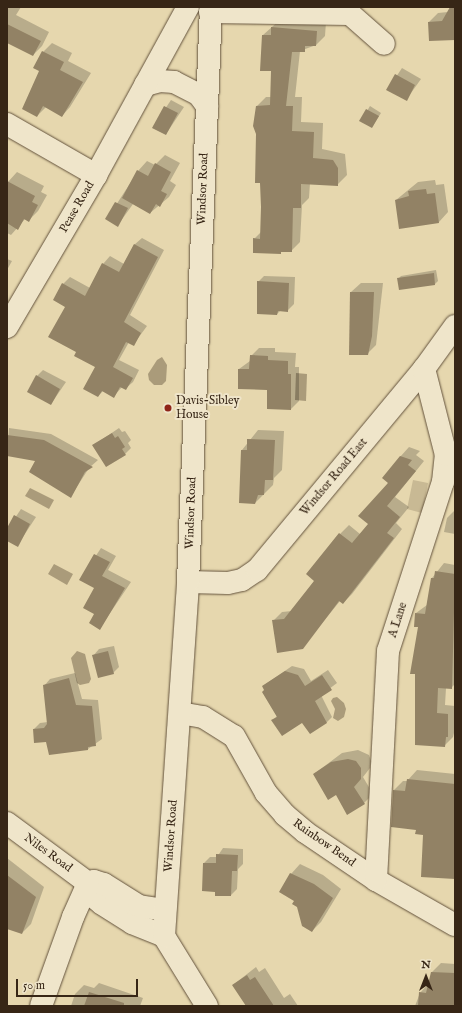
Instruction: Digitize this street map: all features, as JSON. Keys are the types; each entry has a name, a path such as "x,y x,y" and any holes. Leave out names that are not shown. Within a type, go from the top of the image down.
{"street":[{"name":"Pease Road","path":"7,327 96,174 188,7"},
{"path":"210,9 350,14 384,44"},
{"name":"Windsor Road","path":"164,936 188,582 210,9"},
{"path":"145,85 160,81 174,82 199,95 207,106"},
{"path":"7,124 96,174"},
{"name":"Windsor Road East","path":"188,582 228,583 242,580 257,570 424,369 455,326"},
{"name":"A Lane","path":"376,880 388,651 443,482 445,462 442,433 424,369"},
{"name":"Rainbow Bend","path":"180,713 213,721 234,736 266,793 285,815 305,832 376,880 455,925"},
{"name":"Niles Road","path":"7,823 88,883 91,895 111,911 136,925 164,936"},
{"name":"Niles Road","path":"88,883 94,881 104,884 139,906 165,910"},
{"path":"41,1006 73,917 88,883"},
{"path":"164,936 207,1006"}],"shaded area":[{"path":"162,357 167,365 166,381 162,385 154,385 149,380 148,374 157,360"},
{"path":"296,373 307,374 306,401 295,400"},
{"path":"413,480 428,483 422,513 407,509"},
{"path":"30,488 54,500 49,509 25,496"},
{"path":"54,564 73,574 67,585 48,574"},
{"path":"77,651 85,654 91,679 89,683 80,685 77,683 71,658"},
{"path":"337,697 344,703 346,709 344,717 338,721 333,718 335,709 331,701 333,698"}],"building":[{"path":"450,7 455,7 455,40 429,41 428,22 442,21"},
{"path":"7,24 41,41 33,56 7,43"},
{"path":"271,27 317,31 316,46 305,46 305,52 292,52 286,106 293,106 292,131 314,132 313,158 333,160 338,168 338,186 301,184 301,208 293,208 292,252 281,252 281,254 253,253 253,238 260,239 261,207 260,183 255,183 256,134 253,126 256,106 270,105 271,71 260,71 262,35 271,35"},
{"path":"42,51 64,62 60,70 83,82 62,117 43,106 37,117 22,109 39,71 33,68"},
{"path":"395,74 415,85 407,101 386,90"},
{"path":"164,106 178,113 166,135 152,128"},
{"path":"366,109 379,116 372,128 359,121"},
{"path":"155,163 171,172 161,191 167,194 160,207 156,204 150,214 122,198 137,170 148,176"},
{"path":"7,181 35,196 32,202 38,205 29,222 24,219 18,230 7,223"},
{"path":"426,189 427,194 435,193 439,223 399,229 395,200 409,196 408,191"},
{"path":"115,202 128,208 118,227 105,219"},
{"path":"134,244 158,257 124,322 141,333 134,346 126,342 113,367 133,378 126,390 120,387 114,398 102,391 98,397 83,389 95,367 74,356 76,352 48,337 65,307 53,300 62,283 85,296 102,263 119,272"},
{"path":"434,273 435,285 399,290 397,278"},
{"path":"257,281 289,283 288,312 278,311 277,315 257,314"},
{"path":"350,292 374,292 372,336 368,355 349,355"},
{"path":"250,355 268,356 268,360 288,361 288,374 291,374 291,410 267,409 267,390 238,389 238,369 249,369"},
{"path":"36,375 60,389 51,405 27,392"},
{"path":"112,433 115,438 118,436 125,447 122,449 126,455 106,467 92,445"},
{"path":"7,435 44,440 93,467 85,472 71,498 29,472 35,461 7,456"},
{"path":"247,439 275,440 273,480 265,480 264,495 258,495 255,504 239,503 241,450 247,450"},
{"path":"400,456 412,460 408,465 416,471 387,506 400,517 387,533 394,538 343,604 339,601 303,649 277,653 272,620 284,619 314,581 306,574 339,533 352,543 368,524 358,516 388,483 382,478"},
{"path":"14,515 30,524 18,547 7,541 7,528"},
{"path":"94,554 110,562 102,576 125,588 100,630 89,623 94,614 83,608 94,588 79,580"},
{"path":"435,571 455,574 452,689 438,688 437,713 448,714 448,737 446,737 445,747 415,745 415,674 410,674 418,627 414,627 415,613 425,614 431,578 434,578"},
{"path":"108,651 114,674 98,678 92,655"},
{"path":"285,671 298,675 305,686 322,675 332,690 315,701 327,723 310,734 302,723 282,736 271,720 277,717 262,692 264,690 262,686"},
{"path":"69,678 76,705 92,706 96,746 88,747 88,750 49,755 46,742 34,743 33,729 44,728 47,724 43,685"},
{"path":"348,759 356,761 361,768 361,779 354,787 365,804 347,815 336,795 328,800 313,774 331,762"},
{"path":"407,779 455,784 455,879 421,877 423,835 415,834 416,830 391,827 393,790 405,791"},
{"path":"216,854 238,855 237,871 232,871 231,896 215,896 215,892 202,891 203,863 216,863"},
{"path":"290,873 314,884 333,898 312,932 302,926 297,907 292,904 294,901 279,892"},
{"path":"7,875 36,897 22,934 7,929"},
{"path":"431,972 455,973 455,1006 418,1006 419,992 426,993"},
{"path":"247,975 250,980 255,977 274,1006 246,1006 232,985"},
{"path":"89,992 124,1003 124,1006 84,1006"}],"place":[{"name":"Davis-Sibley House","path":"168,408"}]}
